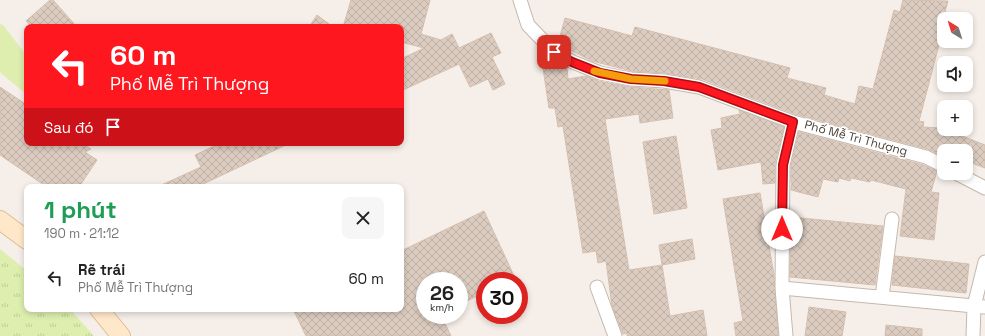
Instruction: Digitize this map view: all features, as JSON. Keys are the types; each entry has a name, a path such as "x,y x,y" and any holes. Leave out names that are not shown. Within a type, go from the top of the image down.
{"main road":[{"path":"0,220 24,238"},
{"path":"101,312 121,336"}],"street":[{"name":"Phố Mễ Trì Thượng","path":"520,0 528,25 554,52 572,62 600,73 631,79 664,81 699,87 793,122 926,157 937,162"},
{"path":"786,336 782,288 783,165 793,122"},
{"path":"970,180 985,188"},
{"path":"882,297 892,219"},
{"path":"973,336 980,307 985,262"},
{"path":"597,287 615,336"},
{"path":"782,288 980,307"}],"green space":[{"path":"0,24 3,25 24,52 24,92 0,72"},
{"path":"0,249 24,269 24,312 73,312 94,336 0,336"}],"building":[{"path":"50,0 53,0 74,24 29,24 26,21"},
{"path":"351,0 430,0 421,34 441,40 452,34 459,48 491,33 501,53 492,57 505,84 493,90 488,79 470,87 459,64 404,90 404,58 424,48 404,43 404,24 344,24"},
{"path":"903,0 948,1 945,12 937,12 937,48 938,48 919,121 924,122 923,127 937,128 937,136 962,136 985,145 985,168 973,164 973,144 937,144 937,153 928,149 795,114 702,79 665,73 632,71 592,61 558,44 565,18 632,36 635,27 790,68 787,78 826,88 824,95 855,104 859,86 873,89 894,10 900,12"},
{"path":"317,15 329,24 311,24"},
{"path":"561,65 567,68 568,79 586,76 598,81 630,87 669,90 673,118 640,123 639,114 605,119 613,171 629,270 662,265 670,316 703,310 707,336 627,336 627,333 623,334 612,306 606,261 598,263 596,251 583,253 563,126 558,127 555,108 549,108 543,68"},
{"path":"0,87 24,103 24,146 86,146 91,149 85,152 97,160 81,184 43,184 0,155"},
{"path":"739,110 784,127 775,163 775,183 763,184 761,162 718,170 711,130 722,128 721,118 740,114"},
{"path":"799,132 923,165 937,171 931,192 939,193 934,240 900,236 906,189 871,180 870,182 851,178 850,181 839,178 838,182 823,179 818,197 791,190 791,166"},
{"path":"676,136 687,208 654,214 643,142"},
{"path":"214,146 284,146 203,184 164,184 201,167 195,155"},
{"path":"760,193 774,275 778,336 736,336 734,323 743,321 723,199"},
{"path":"484,211 512,272 476,272 476,296 468,300 468,272 416,272 416,324 445,324 451,336 306,336 294,312 404,312 404,250"},
{"path":"791,217 883,226 875,285 790,277"},
{"path":"692,239 695,259 662,265 659,245"},
{"path":"895,256 969,264 966,293 892,285"},
{"path":"809,307 846,312 842,336 805,336"},
{"path":"886,325 922,329 922,336 885,336"}],"slow traffic":[{"path":"594,71 631,79 665,81"}],"route":[{"path":"554,52 572,62 600,73 631,79 664,81 699,87 754,106 793,122 783,165 782,229"}]}
